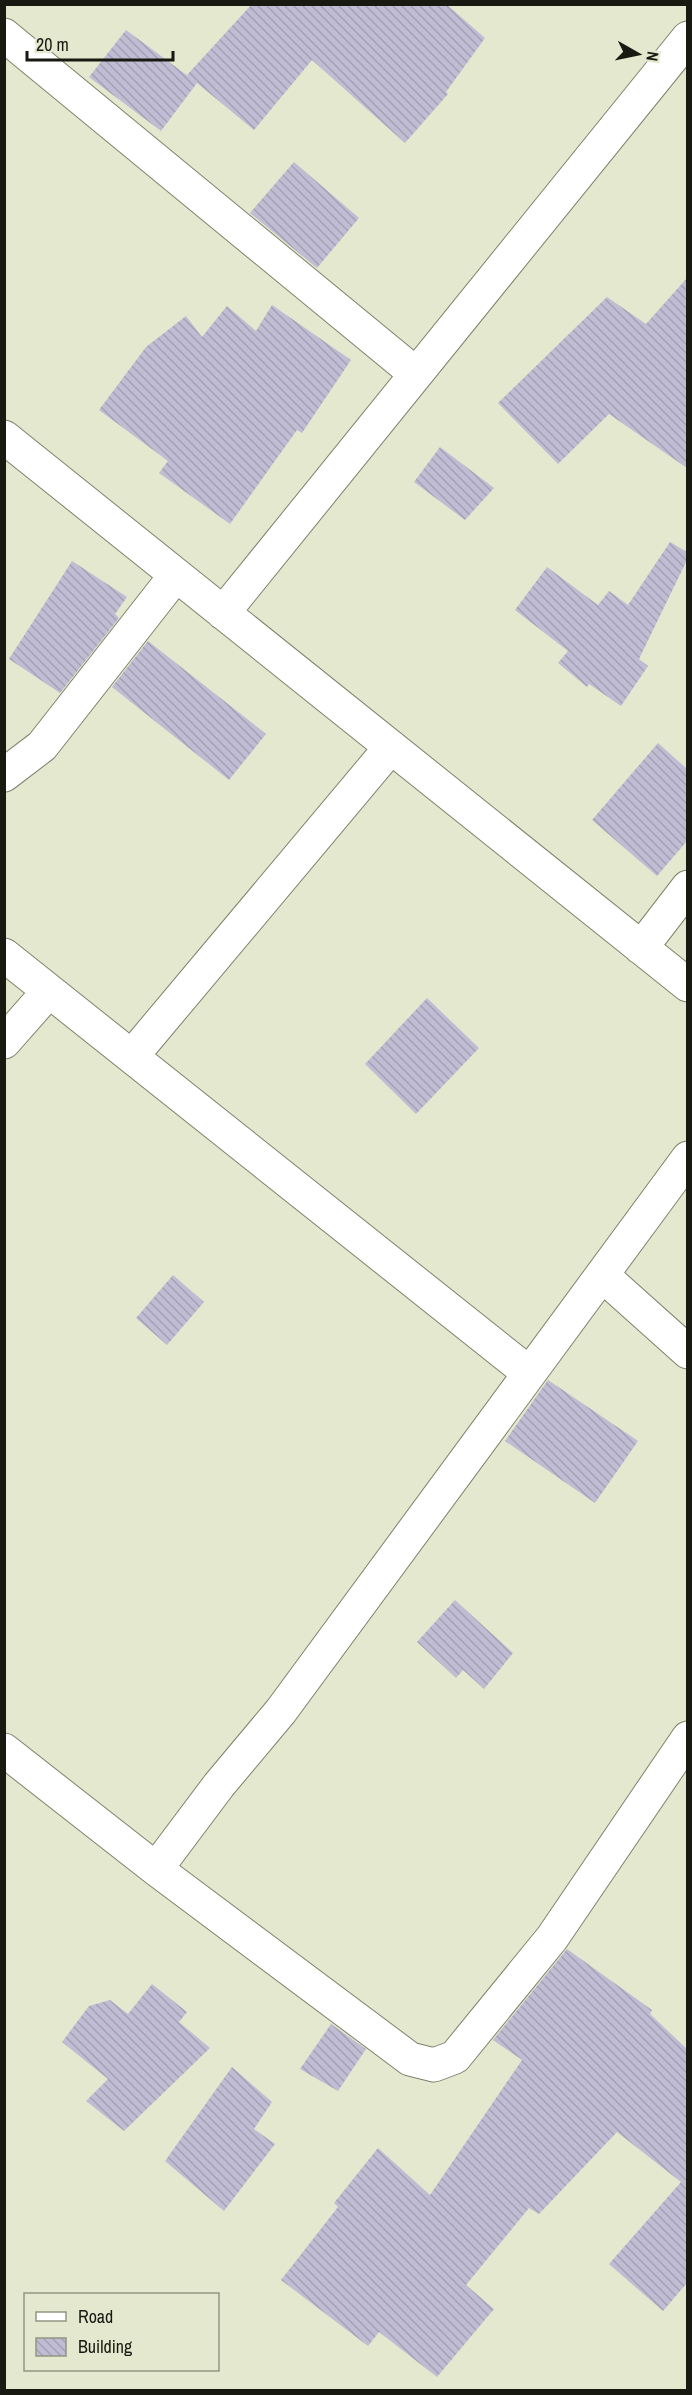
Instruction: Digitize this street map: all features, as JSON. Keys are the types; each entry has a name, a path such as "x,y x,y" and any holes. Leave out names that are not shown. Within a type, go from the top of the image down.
{"street":[{"path":"4,35 416,374"},
{"path":"223,613 687,39"},
{"path":"4,437 687,986"},
{"path":"4,776 42,746 176,575"},
{"path":"132,1056 391,747"},
{"path":"641,948 687,887"},
{"path":"4,955 529,1373"},
{"path":"4,1042 49,991"},
{"path":"156,1869 219,1785 281,1711 687,1158"},
{"path":"602,1275 687,1352"},
{"path":"4,1750 156,1869 410,2059 434,2066 455,2057 552,1938 687,1738"}],"building":[{"path":"252,4 446,4 485,38 446,92 448,94 405,143 312,60 254,130 197,83 161,131 89,77 126,30 196,82 187,75"},
{"path":"294,162 359,218 317,268 250,213"},
{"path":"687,278 687,468 609,414 558,464 498,403 607,297 646,324"},
{"path":"272,305 351,360 302,433 297,430 230,524 159,473 168,461 99,410 146,347 186,316 202,337 227,306 256,331"},
{"path":"440,447 494,488 465,520 414,482"},
{"path":"670,542 687,552 687,560 639,659 648,666 621,706 589,684 587,687 558,663 568,651 515,610 547,567 598,605 609,591 628,605"},
{"path":"72,561 127,597 115,614 119,618 60,693 9,659"},
{"path":"148,641 266,734 229,780 112,687"},
{"path":"658,743 687,769 687,841 657,876 592,820"},
{"path":"427,998 479,1048 416,1114 365,1064"},
{"path":"173,1275 204,1302 167,1345 136,1318"},
{"path":"548,1380 638,1441 595,1503 505,1441"},
{"path":"455,1600 513,1653 484,1689 463,1670 456,1678 417,1642"},
{"path":"567,1949 652,2010 650,2014 687,2049 687,2283 663,2311 609,2264 681,2182 617,2132 539,2214 529,2208 466,2285 494,2309 437,2377 379,2332 368,2346 281,2280 338,2207 334,2203 378,2148 430,2195 522,2060 493,2040"},
{"path":"152,1984 187,2012 179,2022 210,2048 124,2131 86,2101 108,2079 62,2042 89,2006 110,2000 128,2014"},
{"path":"331,2024 366,2049 338,2091 300,2069"},
{"path":"232,2067 272,2102 254,2129 275,2144 224,2211 165,2161"}]}
